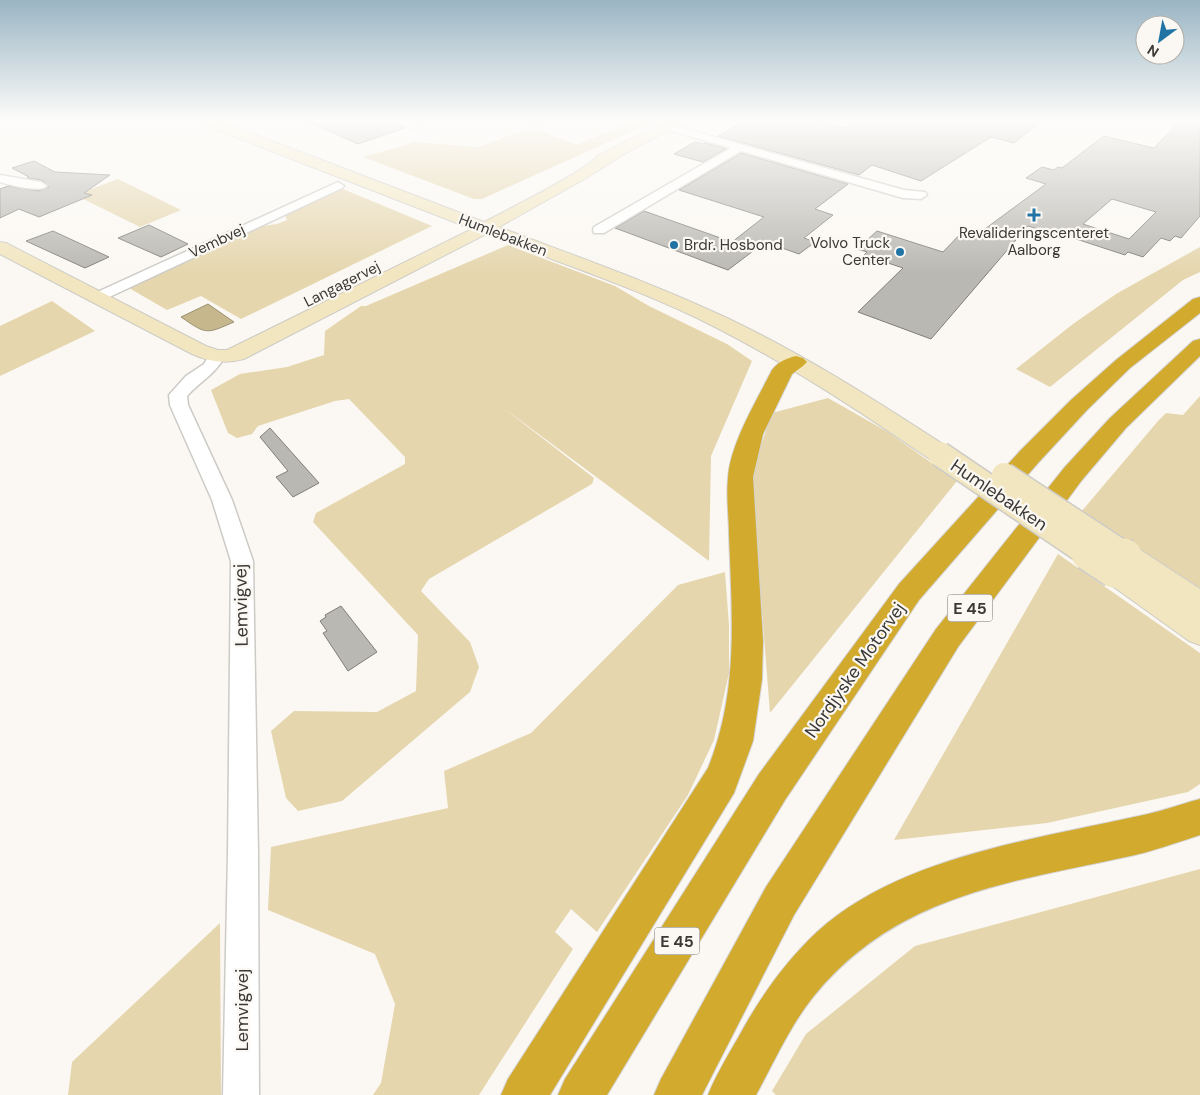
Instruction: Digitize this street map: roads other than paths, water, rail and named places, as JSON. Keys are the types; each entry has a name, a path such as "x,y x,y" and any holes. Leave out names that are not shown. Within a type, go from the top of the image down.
{"highway":[{"name":"Nordjyske Motorvej","path":"582,1095 772,787 910,592 1028,458 1080,405 1123,364 1200,303"},
{"name":"E 45","path":"677,1095 780,901 947,638 1079,467 1118,423 1200,345"},
{"path":"524,1095 721,780 736,741 742,713 748,641 740,477 750,434 783,370 804,358"},
{"path":"732,1095 781,1006 799,980 838,941 862,922 934,885 970,873 1029,858 1137,835 1200,817"}],"street":[{"name":"Humlebakken","path":"351,171 623,264 708,300 804,358 879,394 945,447 1120,564 1200,632"},
{"name":"Humlebakken","path":"365,171 485,218"},
{"name":"Langagervej","path":"208,353 223,343 548,187 562,176 573,171"},
{"name":"Langagervej","path":"208,353 226,358 237,355 368,287 485,218 588,171"},
{"path":"599,230 700,171"},
{"path":"824,171 903,194 921,195"},
{"path":"0,178 41,186"},
{"name":"Vembvej","path":"98,297 338,186"},
{"path":"0,247 208,353"},
{"name":"Lemvigvej","path":"208,353 211,367 192,380 178,395 179,405 222,500 242,561 243,853 241,1095"},
{"name":"Humlebakken","path":"1120,564 1200,605"}],"place":[{"name":"Revalideringscenteret Aalborg","path":"1034,215"},
{"name":"Brdr. Hosbond","path":"674,245"},
{"name":"Volvo Truck Center","path":"900,252"}]}
